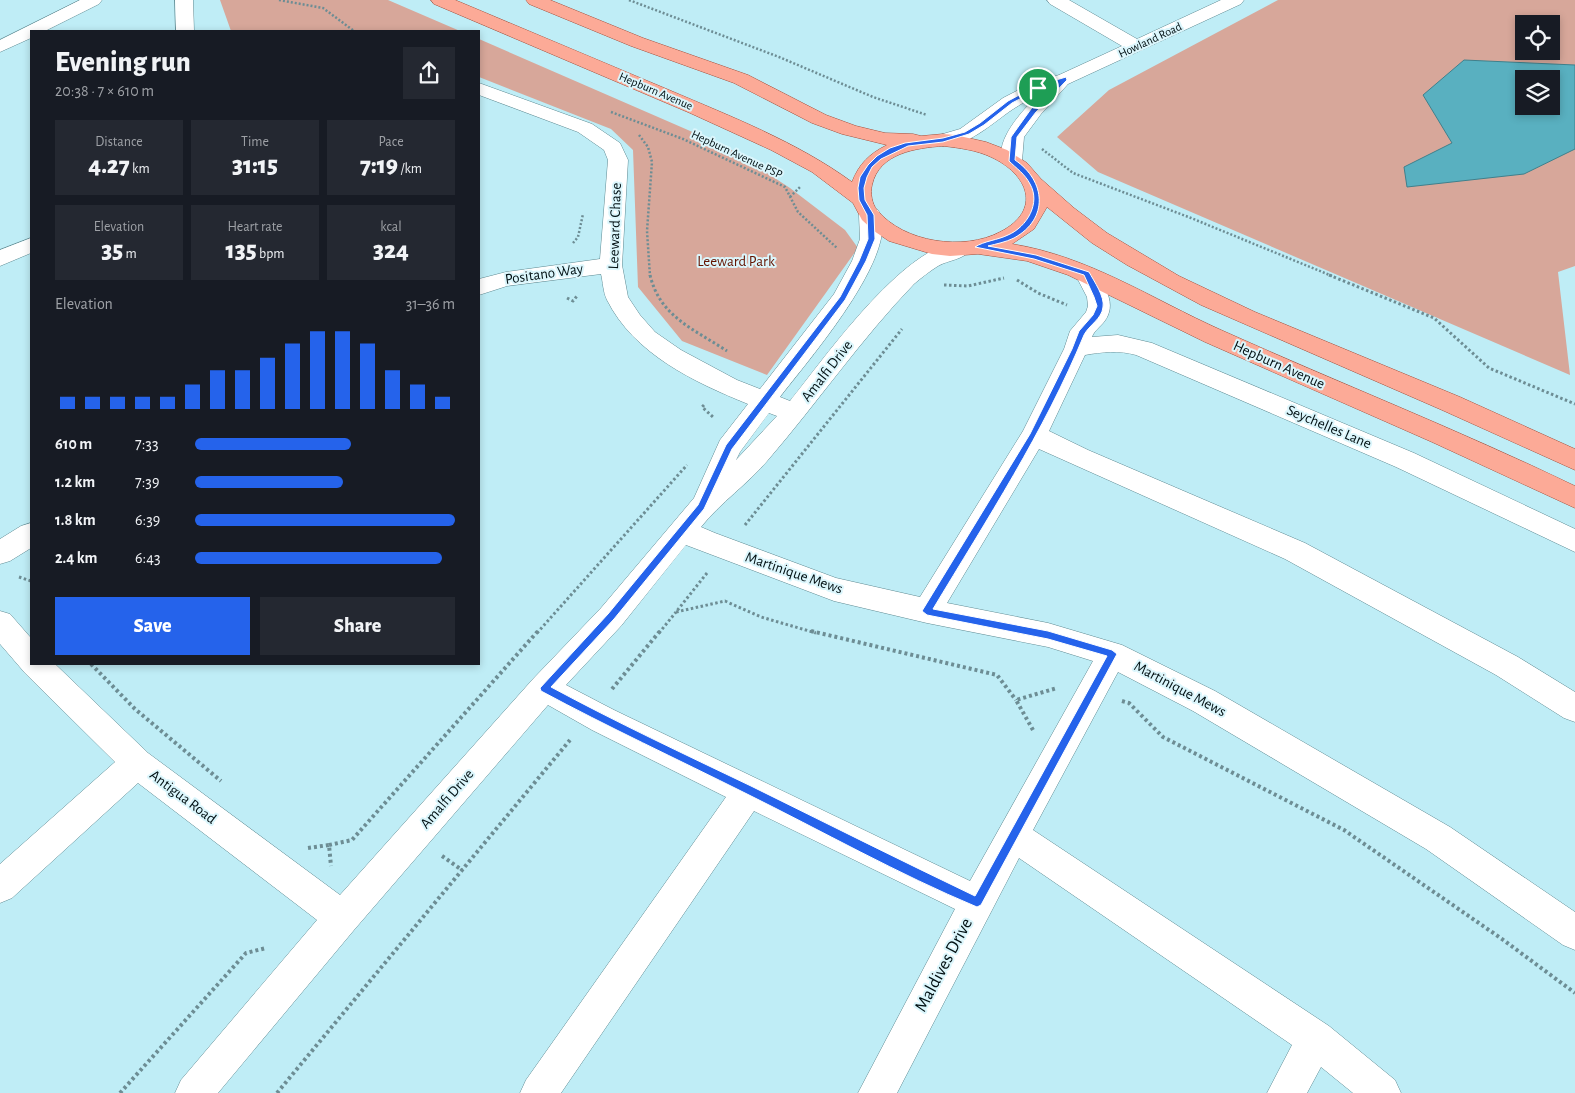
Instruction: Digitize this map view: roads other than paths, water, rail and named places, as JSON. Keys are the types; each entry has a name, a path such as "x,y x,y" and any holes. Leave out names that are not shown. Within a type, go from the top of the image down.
{"main road":[{"name":"Hepburn Avenue","path":"440,0 698,109 778,146 819,168 866,207"},
{"path":"535,0 637,42 741,80 818,119 849,130 885,139 934,141 981,146 998,152 1020,166 1034,184 1037,196 1032,218 1011,237 969,248 941,248 906,239 885,228 866,207 861,188 864,177 874,162 892,150 934,141"},
{"name":"Hepburn Avenue","path":"1034,184 1058,208 1125,255 1177,286 1240,315 1426,392 1575,460"},
{"name":"Hepburn Avenue","path":"969,248 1009,250 1045,259 1086,274 1183,322 1506,464 1575,498"}],"street":[{"path":"33,30 93,0"},
{"path":"184,0 185,30"},
{"path":"1056,0 1136,46"},
{"name":"Howland Road","path":"934,141 967,133 1010,102 1038,88 1066,79 1235,0"},
{"path":"0,47 30,32"},
{"name":"Howland Road","path":"1012,161 1014,137 1034,110 1066,79"},
{"name":"Leeward Chase","path":"480,89 585,128 613,147 618,160 610,265 617,298 632,321 647,338 673,356 723,384 794,413"},
{"name":"Amalfi Drive","path":"692,518 729,447 843,298 863,261 871,239 866,207"},
{"path":"0,259 30,245"},
{"name":"Amalfi Drive","path":"194,1093 342,918 544,688 611,617 692,518 754,459 794,413 876,310 910,276 931,260 969,248"},
{"name":"Positano Way","path":"480,287 506,279 610,265"},
{"path":"927,611 1034,435 1076,349 1082,331 1096,316 1100,306 1098,297 1086,274"},
{"name":"Seychelles Lane","path":"1076,349 1105,342 1119,342 1144,349 1406,460 1575,541"},
{"path":"1034,435 1079,457 1295,551 1507,666 1575,708"},
{"name":"Martinique Mews","path":"692,518 726,549 834,589 927,611 1048,635 1112,654 1204,701 1438,838 1575,933"},
{"path":"0,553 30,535"},
{"path":"0,623 30,658"},
{"name":"Maldives Drive","path":"877,1093 977,902 1112,654"},
{"name":"Antigua Road","path":"36,665 137,762 342,918"},
{"path":"544,688 592,714 865,849 977,902"},
{"path":"0,886 137,762"},
{"path":"539,1093 749,790"},
{"path":"1013,835 1316,1039 1382,1093"},
{"path":"1286,1093 1316,1039"}],"water":[{"path":"1464,60 1575,65 1575,149 1524,174 1407,187 1404,167 1452,143 1423,95"}],"park label":[{"name":"Leeward Park","path":"736,261"}]}
